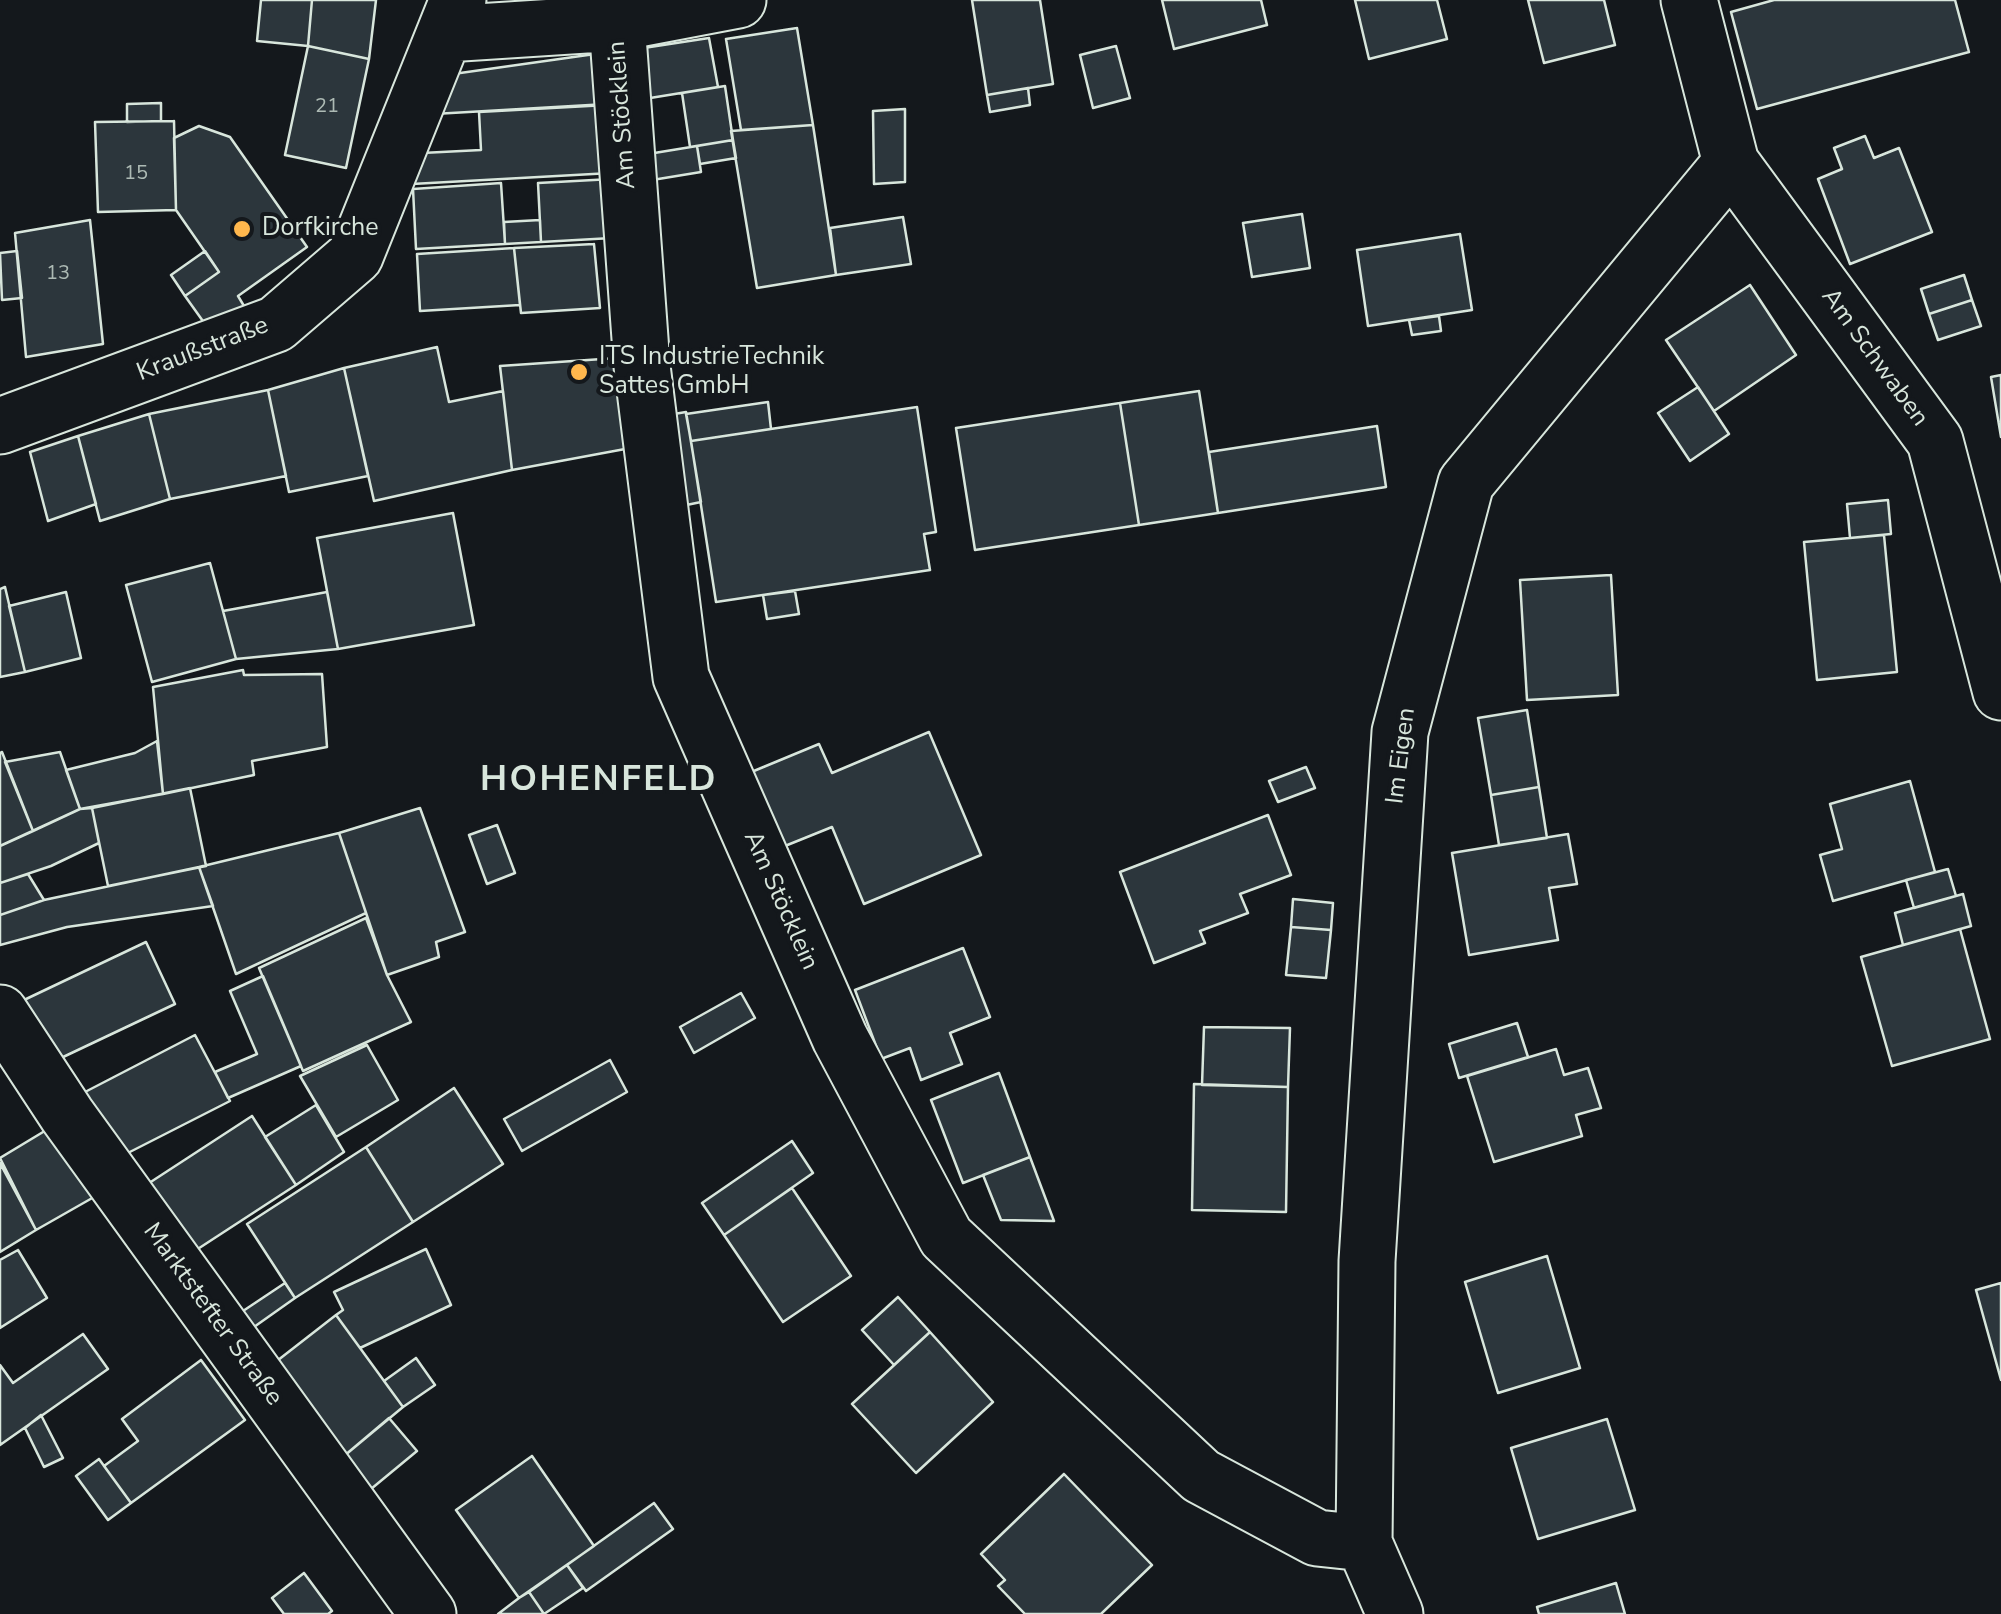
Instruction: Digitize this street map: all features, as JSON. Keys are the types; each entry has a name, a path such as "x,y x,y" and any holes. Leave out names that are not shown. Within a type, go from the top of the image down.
{"street":[{"path":"452,17 617,23 738,0"},
{"path":"1689,0 1732,163"},
{"name":"Kraußstraße","path":"0,426 276,324 355,256 452,17"},
{"name":"Am Stöcklein","path":"617,23 642,366 681,677 840,1038 946,1236 1201,1476 1317,1538 1364,1543"},
{"name":"Am Schwaben","path":"1732,163 1935,441 2001,692"},
{"name":"Im Eigen","path":"1394,1614 1364,1543 1366,1261 1400,732 1466,484 1732,163"},
{"name":"Marktstefter Straße","path":"0,1012 68,1114 428,1614"}],"building":[{"path":"261,0 312,0 308,46 257,41"},
{"path":"312,0 376,0 369,59 308,46"},
{"path":"972,0 1040,0 1053,84 987,95"},
{"path":"1162,0 1261,0 1267,25 1174,49"},
{"path":"1355,0 1437,0 1447,39 1369,59"},
{"path":"1528,0 1604,0 1615,45 1544,63"},
{"path":"1774,0 1955,0 1969,52 1757,109 1731,12"},
{"path":"797,28 813,125 741,130 726,39"},
{"path":"709,38 718,87 644,99 637,49"},
{"path":"308,46 369,59 346,168 285,155"},
{"path":"1116,46 1130,98 1093,108 1080,55"},
{"path":"602,53 607,104 434,114 446,75"},
{"path":"725,86 733,140 690,147 682,93"},
{"path":"1028,88 1030,105 990,112 987,95"},
{"path":"161,103 161,121 127,122 127,104"},
{"path":"607,105 611,173 412,184 422,153 481,150 479,112"},
{"path":"905,109 905,182 874,184 873,111"},
{"path":"174,121 176,210 98,212 95,122"},
{"path":"813,125 836,275 757,288 731,131"},
{"name":"Dorfkirche","path":"199,126 230,137 307,247 238,296 244,306 210,331 185,296 219,272 176,210 174,138"},
{"path":"1865,136 1874,158 1899,148 1932,232 1850,264 1818,179 1842,169 1834,148"},
{"path":"733,140 736,158 700,164 697,146"},
{"path":"697,146 701,172 640,182 636,156"},
{"path":"612,179 612,238 541,242 538,183"},
{"path":"501,183 505,244 416,249 413,189"},
{"path":"1302,214 1310,268 1252,277 1243,223"},
{"path":"903,217 911,264 836,275 830,228"},
{"path":"90,220 103,344 26,357 15,233"},
{"path":"540,220 541,242 505,244 504,222"},
{"path":"1460,234 1472,310 1368,326 1357,250"},
{"path":"594,244 600,308 521,313 514,248"},
{"path":"514,248 520,305 420,311 417,254"},
{"path":"17,251 22,298 2,300 0,253"},
{"path":"205,251 219,272 185,296 171,275"},
{"path":"1964,275 1972,300 1929,314 1921,289"},
{"path":"1750,285 1796,355 1714,411 1666,340"},
{"path":"1972,300 1981,326 1938,340 1929,314"},
{"path":"1439,316 1441,331 1412,335 1409,320"},
{"path":"437,347 449,402 503,391 512,470 374,501 344,368"},
{"path":"617,358 625,449 512,470 500,366"},
{"path":"344,368 368,476 289,492 268,390"},
{"path":"2001,375 2001,437 1991,377"},
{"path":"1698,387 1729,434 1690,461 1658,413"},
{"path":"268,390 286,476 170,499 149,414"},
{"path":"1199,391 1218,513 1139,525 1120,403"},
{"path":"768,402 771,429 691,441 686,414"},
{"path":"1120,403 1139,525 975,550 956,428"},
{"path":"917,407 936,532 924,534 930,570 716,602 691,441"},
{"path":"686,412 701,502 672,508 668,415"},
{"path":"149,414 170,499 100,521 78,436"},
{"path":"1377,426 1386,487 1218,513 1209,452"},
{"path":"78,436 96,504 48,521 30,452"},
{"path":"1888,500 1891,534 1850,538 1847,504"},
{"path":"453,513 474,625 338,649 317,538"},
{"path":"1884,535 1897,672 1817,680 1804,542"},
{"path":"210,563 236,659 152,682 126,585"},
{"path":"1611,575 1618,695 1527,700 1520,580"},
{"path":"5,587 25,672 0,677 0,589"},
{"path":"795,591 799,614 767,619 763,595"},
{"path":"66,592 81,658 25,672 9,606"},
{"path":"327,592 338,649 236,659 223,611"},
{"path":"243,670 244,675 322,674 327,747 252,761 254,775 163,794 153,687"},
{"path":"1527,710 1539,787 1491,795 1478,718"},
{"path":"929,732 981,855 864,904 832,827 780,848 749,773 819,744 832,773"},
{"path":"157,741 163,794 80,809 66,770 135,753"},
{"path":"60,752 80,809 33,831 5,762"},
{"path":"0,753 33,831 0,846"},
{"path":"1306,767 1315,788 1278,802 1269,781"},
{"path":"1910,781 1935,872 1833,901 1820,855 1842,849 1830,804"},
{"path":"1539,787 1547,838 1499,845 1491,795"},
{"path":"190,788 206,866 108,886 92,808"},
{"path":"92,808 99,843 51,866 0,883 0,846 80,809"},
{"path":"420,808 465,932 436,942 439,957 387,975 339,833"},
{"path":"1268,815 1291,875 1240,894 1248,913 1200,931 1205,943 1154,963 1120,872"},
{"path":"497,825 515,873 487,884 469,835"},
{"path":"339,833 366,913 236,974 199,867"},
{"path":"1568,834 1577,884 1549,888 1558,940 1469,955 1452,853"},
{"path":"199,867 213,906 67,927 0,945 0,915 44,900"},
{"path":"1948,869 1956,896 1914,908 1906,880"},
{"path":"28,874 44,900 0,915 0,883"},
{"path":"1963,894 1971,926 1903,945 1895,913"},
{"path":"1293,899 1333,903 1331,930 1291,927"},
{"path":"366,918 387,975 411,1022 303,1071 259,968"},
{"path":"1291,927 1331,930 1326,978 1286,975"},
{"path":"1960,929 1990,1039 1892,1066 1861,957"},
{"path":"146,942 175,1004 61,1058 24,1000"},
{"path":"963,948 990,1017 950,1033 962,1064 921,1080 910,1048 881,1059 855,990"},
{"path":"263,976 301,1066 228,1098 215,1072 257,1054 230,991"},
{"path":"741,993 755,1018 694,1053 680,1027"},
{"path":"1517,1023 1528,1057 1459,1078 1449,1044"},
{"path":"1204,1027 1290,1028 1288,1087 1202,1085"},
{"path":"195,1035 230,1101 118,1158 85,1092"},
{"path":"367,1045 398,1100 336,1137 300,1076"},
{"path":"1556,1049 1564,1075 1588,1068 1601,1108 1576,1115 1582,1136 1494,1162 1467,1076"},
{"path":"610,1060 627,1092 522,1151 504,1119"},
{"path":"999,1073 1030,1157 963,1183 931,1100"},
{"path":"1194,1084 1288,1087 1286,1212 1192,1210"},
{"path":"454,1088 503,1164 413,1222 366,1147"},
{"path":"316,1105 344,1152 296,1185 265,1137"},
{"path":"252,1116 296,1185 187,1256 143,1187"},
{"path":"53,1126 94,1197 36,1230 0,1158"},
{"path":"792,1141 813,1173 724,1235 702,1203"},
{"path":"366,1147 413,1222 295,1298 247,1224"},
{"path":"1030,1157 1054,1221 1001,1220 983,1175"},
{"path":"0,1163 36,1230 0,1252"},
{"path":"792,1188 851,1276 783,1322 724,1235"},
{"path":"426,1249 451,1305 360,1348 336,1315 343,1310 334,1292"},
{"path":"18,1250 47,1298 0,1328 0,1260"},
{"path":"1547,1256 1580,1368 1498,1393 1465,1282"},
{"path":"285,1283 295,1298 254,1327 243,1311"},
{"path":"2001,1283 2001,1380 1976,1290"},
{"path":"898,1297 930,1332 894,1365 862,1330"},
{"path":"336,1315 403,1407 344,1456 273,1364"},
{"path":"930,1332 993,1402 916,1473 852,1404"},
{"path":"83,1334 108,1369 0,1445 0,1365 13,1383"},
{"path":"416,1358 435,1385 403,1407 384,1381"},
{"path":"201,1360 245,1420 131,1503 104,1466 138,1441 122,1419"},
{"path":"41,1415 63,1458 44,1467 25,1428"},
{"path":"389,1418 417,1451 371,1489 344,1456"},
{"path":"1607,1419 1635,1510 1538,1539 1511,1448"},
{"path":"532,1456 594,1546 519,1598 456,1510"},
{"path":"99,1459 131,1503 108,1520 76,1476"},
{"path":"1064,1474 1152,1565 1101,1614 1025,1614 998,1586 1005,1580 981,1554"},
{"path":"654,1503 673,1529 586,1591 567,1565"},
{"path":"567,1565 583,1588 544,1614 529,1592"},
{"path":"304,1573 332,1611 328,1614 284,1614 272,1598"},
{"path":"1616,1583 1625,1614 1539,1614 1537,1607"},
{"path":"529,1592 544,1614 498,1614 519,1598"}],"place":[{"name":"Dorfkirche","path":"242,229"},
{"name":"ITS IndustrieTechnik Sattes GmbH","path":"579,372"}],"district":[{"name":"HOHENFELD","path":"599,782"}]}
